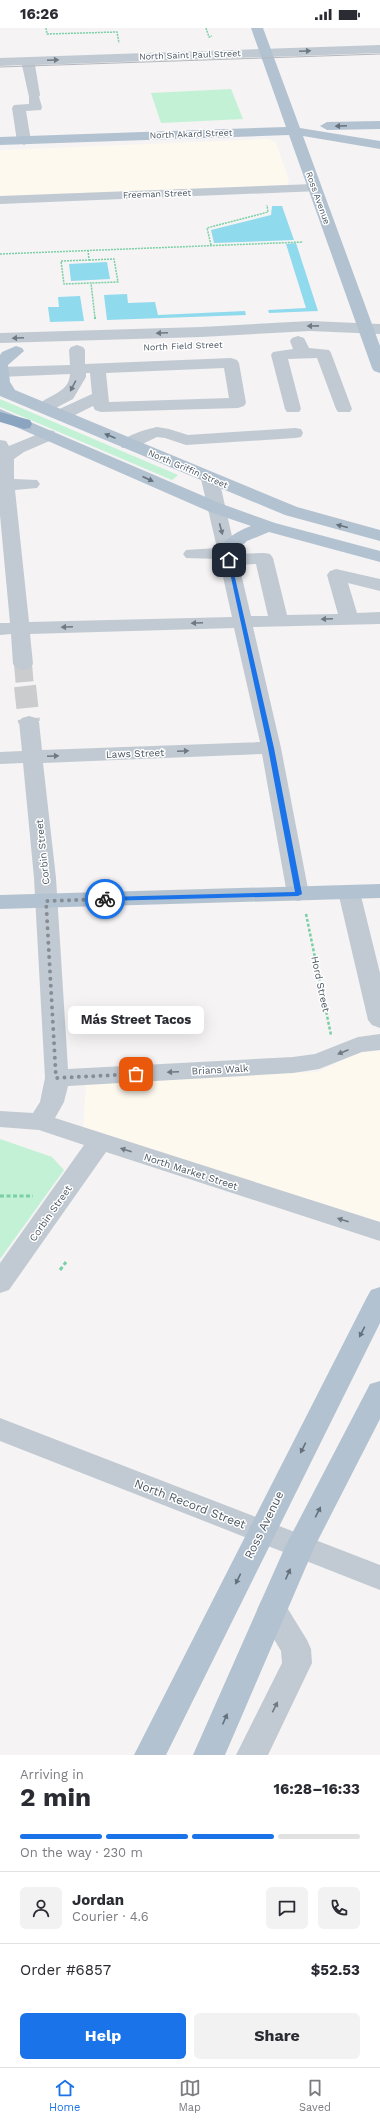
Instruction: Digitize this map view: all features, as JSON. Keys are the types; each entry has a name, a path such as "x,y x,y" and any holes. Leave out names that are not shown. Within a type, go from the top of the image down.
{"highway":[{"path":"0,416 24,424"}],"main road":[{"name":"Ross Avenue","path":"257,28 314,188 373,329 379,361"},
{"path":"294,131 324,126 380,124"},
{"path":"380,130 361,131 355,135 380,141"},
{"name":"North Akard Street","path":"0,140 24,141 294,131 380,145"},
{"path":"4,392 0,365 8,352"},
{"name":"North Griffin Street","path":"4,392 210,479 291,511 380,536"},
{"path":"24,424 216,508 269,526 380,557"},
{"path":"228,554 236,540 245,534 269,526"},
{"path":"0,902 46,901 302,904 349,892 380,891"},
{"name":"Ross Avenue","path":"150,1755 380,1297"},
{"path":"209,1755 300,1547 380,1392"}],"street":[{"path":"3,62 6,48"},
{"name":"North Saint Paul Street","path":"3,62 266,53 358,53 380,49"},
{"path":"24,141 19,108 36,107 28,61"},
{"name":"Freeman Street","path":"0,200 39,204 173,199 314,188"},
{"name":"North Field Street","path":"0,338 310,326 373,329"},
{"name":"North Field Street","path":"8,352 300,347 373,329"},
{"path":"8,352 34,347 81,345 89,342 96,335"},
{"path":"293,409 279,355 300,347 323,353 344,409"},
{"path":"44,408 67,396 78,377 76,350"},
{"path":"1,372 97,368 230,357 238,403 101,407 97,368"},
{"path":"61,416 100,396"},
{"path":"128,444 147,434 161,432 174,434 186,440 295,433"},
{"path":"0,434 48,435"},
{"path":"23,664 5,496 3,451 18,448 48,435"},
{"path":"210,479 271,748 302,904"},
{"path":"5,496 31,484"},
{"path":"192,554 228,554 264,558 279,621"},
{"path":"348,619 336,575 380,585"},
{"path":"341,594 380,593"},
{"path":"0,629 380,618"},
{"name":"Corbin Street","path":"29,722 46,901 56,1078 52,1102 40,1122"},
{"name":"Laws Street","path":"0,758 271,748"},
{"path":"349,892 380,1020"},
{"name":"Brians Walk","path":"56,1078 293,1065 319,1061 358,1045 380,1042"},
{"name":"North Market Street","path":"0,1119 40,1122 380,1232"},
{"name":"Corbin Street","path":"0,1283 100,1142"},
{"name":"North Record Street","path":"0,1428 380,1578"},
{"path":"252,1755 296,1663 296,1649 272,1610"}],"path":[{"path":"206,28 209,37 215,36"},
{"path":"211,245 207,228 268,212 267,202"},
{"path":"0,254 303,242"},
{"path":"88,250 89,260"},
{"path":"114,259 118,282 91,283 64,284 62,261 114,259"},
{"path":"91,283 96,335"},
{"name":"Hord Street","path":"302,904 335,1055"},
{"path":"0,1196 33,1196"},
{"path":"60,1270 66,1262"}],"shaded area":[{"path":"269,139 276,143 289,180 287,185 0,197 0,150"},
{"path":"380,1051 380,1222 83,1128 86,1084 203,1075 318,1072 358,1052"}],"green space":[{"path":"231,89 243,119 161,123 151,93"},
{"path":"0,399 178,475 172,480 0,407"},
{"path":"0,1139 52,1157 64,1170 0,1259"}],"water":[{"path":"272,206 282,206 294,240 214,243 211,230 271,215"},
{"path":"296,243 318,311 269,313 268,310 306,308 286,244"},
{"path":"107,262 110,279 71,281 69,264"},
{"path":"127,294 128,303 155,302 158,315 245,311 246,315 107,320 104,295"},
{"path":"80,296 84,321 50,322 48,307 59,307 58,297"}],"tunnel":[{"path":"23,664 25,687"},
{"path":"25,686 29,722"}],"tram line":[{"path":"0,67 380,54"}],"way so far":[{"path":"105,899 46,901 56,1078 136,1074"}],"place":[{"name":"Más Street Tacos","path":"136,1074"}],"route":[{"path":"105,899 298,894 271,748 229,560"}]}
